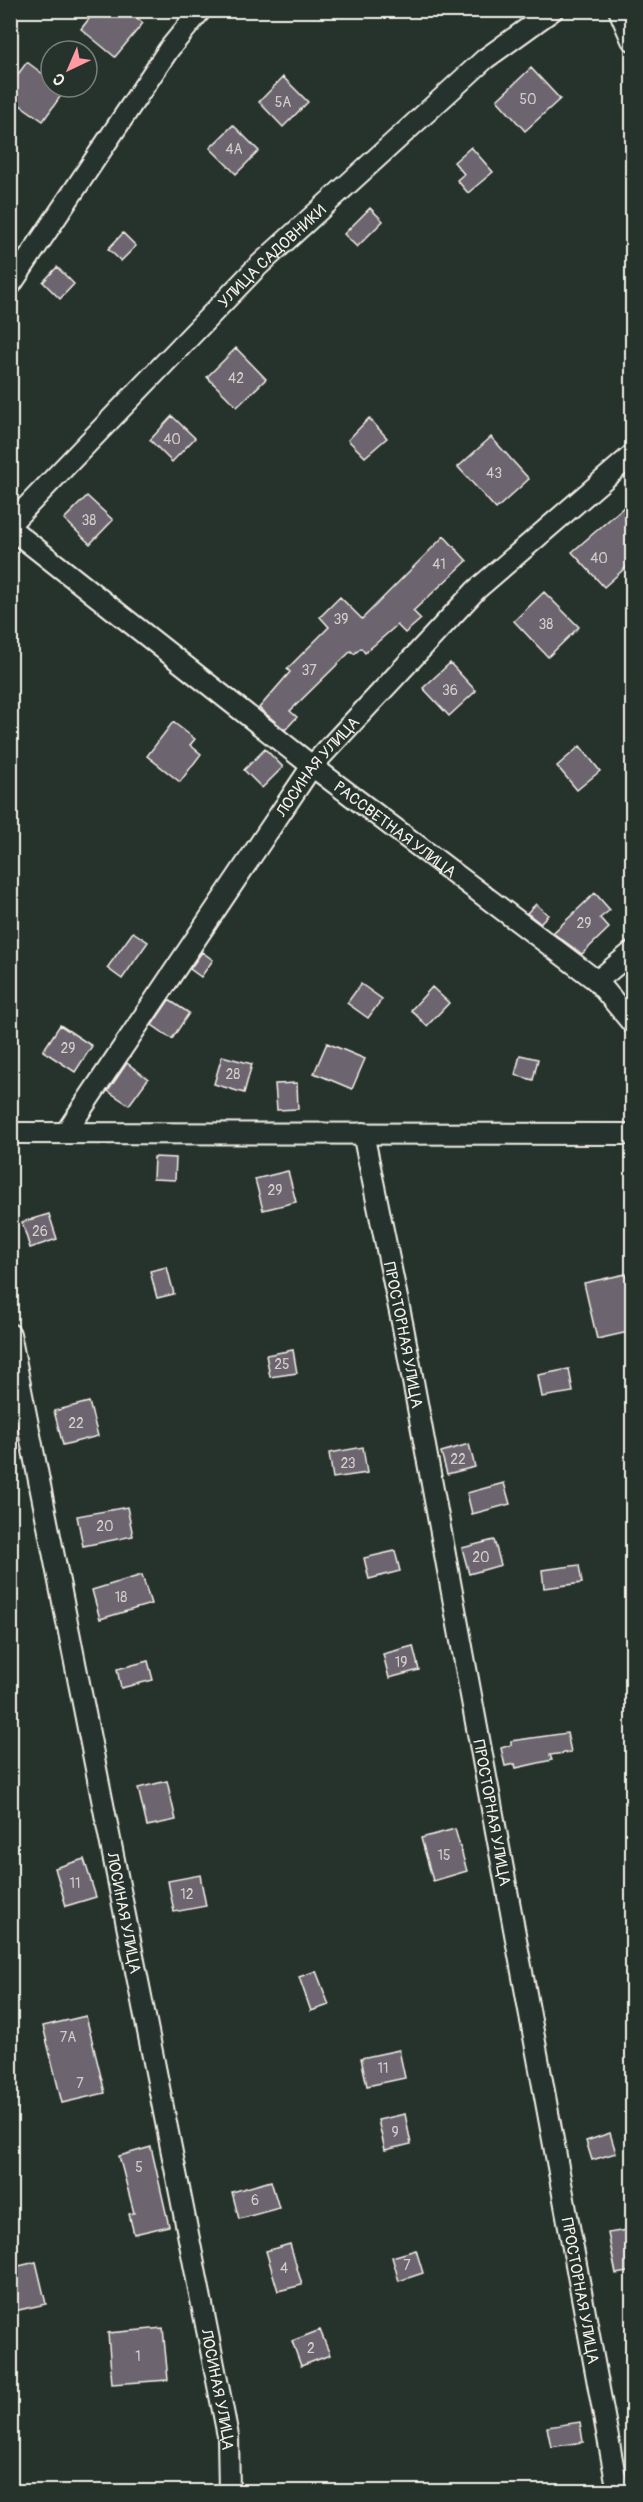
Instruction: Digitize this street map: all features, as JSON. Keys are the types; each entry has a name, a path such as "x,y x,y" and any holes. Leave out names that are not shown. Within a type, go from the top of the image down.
{"street":[{"path":"10,286 169,49 201,10"},
{"name":"УЛИЦА САДОВНИКИ","path":"10,526 256,268 485,59 553,10"},
{"path":"619,10 633,40"},
{"name":"ЛОСИНАЯ УЛИЦА","path":"66,1132 312,766 476,590 633,455"},
{"name":"РАССВЕТНАЯ УЛИЦА","path":"10,526 312,766 597,981 633,1023"},
{"path":"597,981 633,952"},
{"path":"10,1133 633,1134"},
{"name":"ПРОСТОРНАЯ УЛИЦА","path":"363,1133 405,1339 618,2492"},
{"name":"ЛОСИНАЯ УЛИЦА","path":"10,1334 228,2436 229,2492"}],"building":[{"path":"96,10 128,10 143,23 115,57 99,44 99,39 93,39 81,29"},
{"path":"27,62 39,71 39,99 59,99 43,121 10,98 10,85"},
{"path":"531,68 560,99 525,131 497,100"},
{"path":"283,77 308,102 283,127 259,102"},
{"path":"233,125 259,151 236,174 210,148"},
{"path":"471,147 493,172 468,193 457,180 464,174 454,162"},
{"path":"370,208 383,221 357,247 344,234"},
{"path":"123,233 136,246 121,261 108,249"},
{"path":"57,267 74,284 60,299 43,282"},
{"path":"236,348 266,379 237,407 207,377"},
{"path":"172,416 195,438 172,462 150,440"},
{"path":"369,418 387,438 365,457 348,440"},
{"path":"491,437 529,479 496,509 458,467"},
{"path":"87,496 113,520 90,544 64,519"},
{"path":"633,499 633,561 604,587 572,552"},
{"path":"444,536 467,561 413,611 421,619 405,633 397,625 365,653 361,648 354,654 351,651 290,711 297,717 285,730 259,708 290,672 287,669 329,627 320,617 340,597 362,619"},
{"path":"544,592 579,627 548,657 514,621"},
{"path":"450,663 476,691 449,716 423,688"},
{"path":"173,722 195,739 190,745 201,754 180,782 147,756"},
{"path":"580,746 600,771 577,790 557,766"},
{"path":"265,749 283,767 262,788 244,770"},
{"path":"595,893 610,910 600,918 609,928 582,954 553,933"},
{"path":"536,904 548,915 540,923 527,913"},
{"path":"133,932 148,942 122,979 107,968"},
{"path":"202,952 213,960 201,977 190,969"},
{"path":"361,984 382,999 368,1018 347,1003"},
{"path":"432,987 449,1003 427,1026 411,1010"},
{"path":"169,1000 189,1013 172,1039 152,1025"},
{"path":"60,1025 92,1046 75,1072 43,1051"},
{"path":"327,1043 365,1059 352,1089 314,1073"},
{"path":"520,1055 538,1059 533,1080 515,1075"},
{"path":"222,1056 252,1064 244,1093 214,1084"},
{"path":"127,1063 148,1079 129,1105 108,1091"},
{"path":"297,1083 298,1109 277,1110 275,1084"},
{"path":"154,1157 176,1158 175,1180 153,1179"},
{"path":"288,1171 296,1202 263,1210 255,1179"},
{"path":"49,1214 57,1239 30,1248 22,1222"},
{"path":"167,1267 174,1294 157,1298 150,1271"},
{"path":"626,1274 633,1305 633,1331 597,1339 584,1283"},
{"path":"293,1350 297,1373 270,1377 266,1355"},
{"path":"569,1369 573,1392 542,1397 538,1375"},
{"path":"89,1402 98,1436 63,1445 54,1411"},
{"path":"469,1444 475,1467 447,1474 441,1452"},
{"path":"363,1447 367,1473 333,1478 329,1453"},
{"path":"504,1483 510,1504 472,1514 467,1493"},
{"path":"127,1507 133,1536 83,1546 77,1516"},
{"path":"494,1540 501,1565 469,1574 462,1548"},
{"path":"395,1551 400,1571 369,1579 364,1558"},
{"path":"579,1565 582,1583 544,1588 542,1570"},
{"path":"142,1575 151,1604 100,1619 92,1590"},
{"path":"413,1646 419,1670 389,1678 383,1654"},
{"path":"148,1661 153,1680 121,1688 117,1669"},
{"path":"567,1733 571,1752 550,1755 552,1760 516,1768 515,1764 505,1766 501,1748 511,1745 511,1741"},
{"path":"167,1781 176,1820 147,1826 138,1788"},
{"path":"455,1829 467,1871 433,1881 421,1838"},
{"path":"84,1859 96,1897 66,1906 55,1868"},
{"path":"200,1875 206,1906 174,1912 168,1881"},
{"path":"316,1971 329,2005 311,2011 299,1977"},
{"path":"86,2016 105,2093 62,2103 43,2026"},
{"path":"399,2050 405,2078 367,2086 361,2058"},
{"path":"405,2114 411,2144 385,2150 378,2120"},
{"path":"610,2133 616,2153 592,2160 586,2141"},
{"path":"151,2147 169,2226 134,2234 129,2214 134,2213 119,2156"},
{"path":"271,2181 279,2208 239,2219 232,2192"},
{"path":"633,2229 633,2271 616,2274 608,2233"},
{"path":"290,2244 302,2285 278,2291 266,2251"},
{"path":"416,2250 423,2273 399,2281 392,2257"},
{"path":"36,2262 46,2304 14,2311 10,2294 10,2268"},
{"path":"163,2328 168,2380 112,2384 108,2333"},
{"path":"320,2330 330,2355 301,2366 292,2341"},
{"path":"580,2422 583,2442 551,2447 547,2427"}]}
